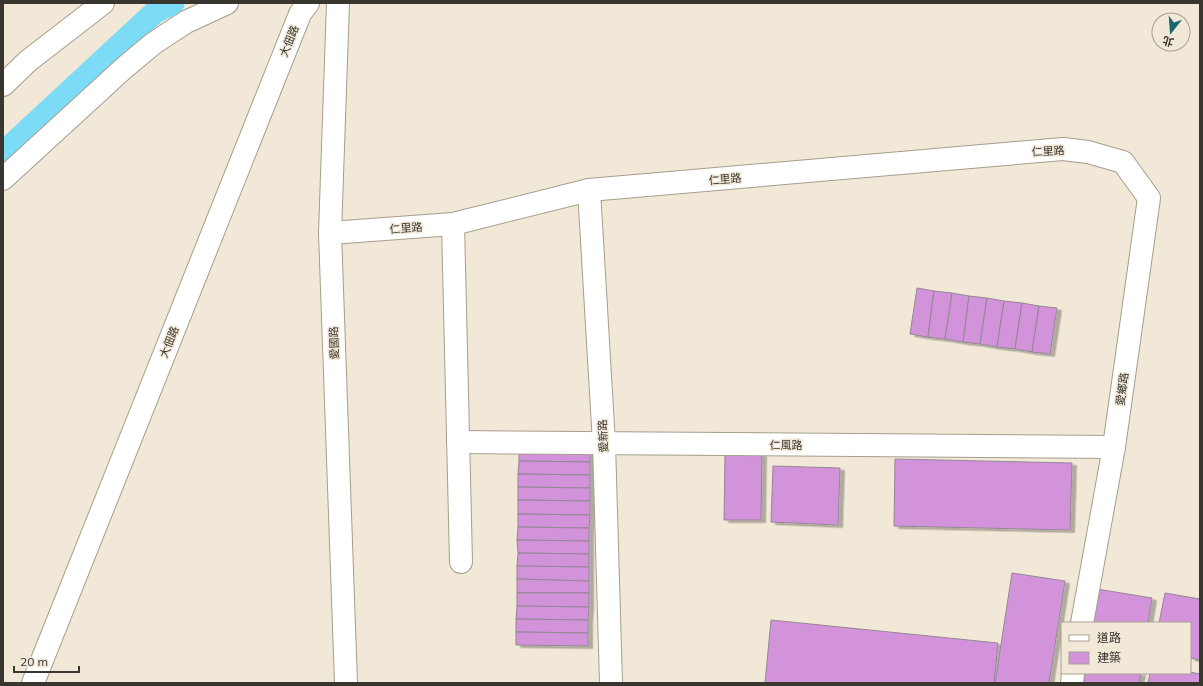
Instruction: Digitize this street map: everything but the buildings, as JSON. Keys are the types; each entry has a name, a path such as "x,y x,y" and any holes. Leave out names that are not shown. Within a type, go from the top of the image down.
{"street":[{"path":"3,85 28,61 103,3"},
{"path":"3,179 124,68 154,43 186,22 227,3"},
{"name":"大佃路","path":"33,683 297,21 308,3"},
{"name":"愛國路","path":"338,3 330,233 346,683"},
{"name":"仁里路","path":"330,233 453,224 589,190 1063,149 1088,152 1123,162"},
{"name":"愛鄉路","path":"1082,622 1114,447 1149,198 1123,162"},
{"name":"愛新路","path":"589,190 604,443 611,683"},
{"path":"453,224 461,562"},
{"name":"仁風路","path":"458,442 1114,447"}],"waterway":[{"path":"3,153 155,12 173,3"}]}
